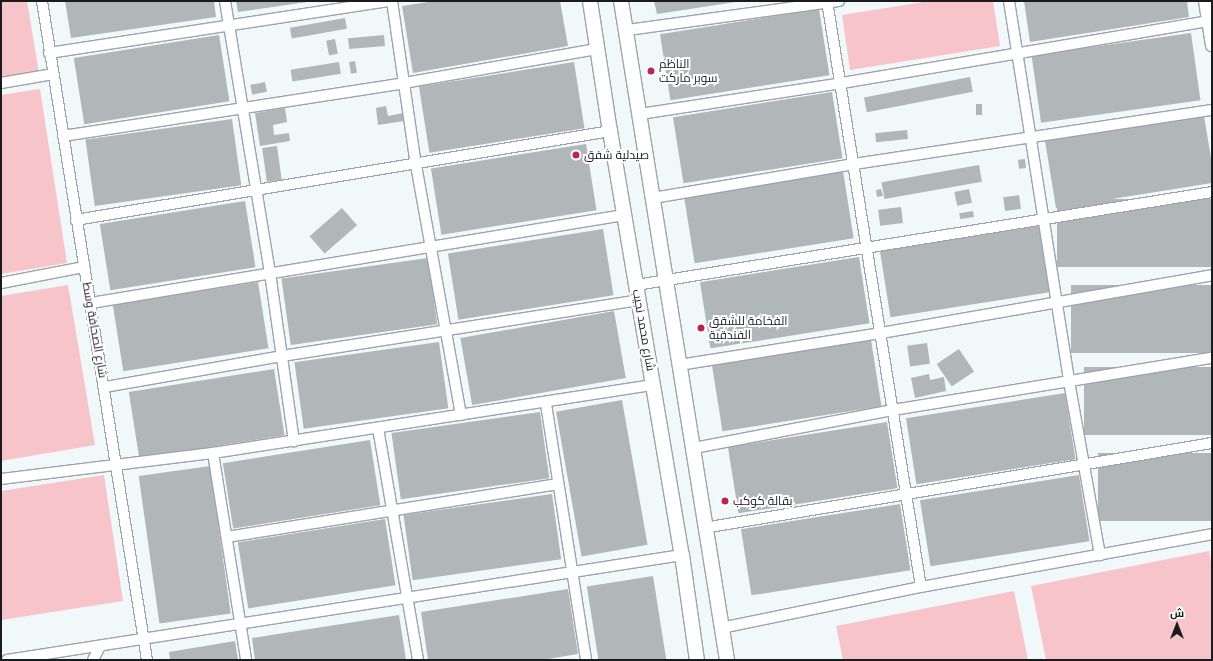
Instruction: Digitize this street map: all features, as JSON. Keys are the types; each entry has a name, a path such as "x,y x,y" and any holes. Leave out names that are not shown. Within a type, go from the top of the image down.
{"main road":[{"name":"شارع محمد نجيب","path":"590,1 596,48 682,555 697,660"},
{"path":"621,1 679,365 694,448 704,528 726,660"}],"street":[{"name":"شارع الصحافة وسط","path":"42,1 76,220 105,387 147,660"},
{"path":"225,1 270,273 294,441"},
{"path":"49,53 391,1 416,165 433,247 461,415"},
{"path":"626,30 839,1"},
{"path":"1010,1 1069,381 1085,463 1100,555"},
{"path":"1205,1 1212,45"},
{"path":"828,2 921,587"},
{"path":"640,114 842,83 1208,21"},
{"path":"63,136 404,83 596,48"},
{"path":"1,84 53,74"},
{"path":"653,198 854,164 1212,110"},
{"path":"76,220 257,192 610,132"},
{"path":"636,285 665,279 868,249 1212,192"},
{"path":"91,303 624,215"},
{"path":"1,283 84,267"},
{"path":"679,365 881,333 1212,275"},
{"path":"105,387 282,356 639,300"},
{"path":"694,448 893,410 1212,358"},
{"path":"1,479 213,453 461,415 546,404 653,385"},
{"path":"546,404 586,660"},
{"path":"378,428 418,660"},
{"path":"704,528 906,492 1212,443"},
{"path":"213,453 246,660"},
{"path":"227,537 558,484"},
{"path":"721,628 921,587 1212,534"},
{"path":"7,660 682,555"},
{"path":"93,660 100,646"}],"shaded area":[{"path":"1,1 27,1 39,73 1,79"},
{"path":"930,1 993,1 1000,46 850,70 842,15"},
{"path":"40,89 67,263 1,274 1,95"},
{"path":"68,285 95,445 1,461 1,296"},
{"path":"104,475 123,601 1,620 1,491"},
{"path":"1209,551 1212,568 1212,660 1046,660 1031,586"},
{"path":"1014,591 1028,660 843,660 836,626"}],"building":[{"path":"65,1 214,1 216,17 71,38"},
{"path":"236,1 307,1 307,2 238,12"},
{"path":"435,1 560,1 568,46 413,73 402,6"},
{"path":"654,1 736,1 736,2 657,14"},
{"path":"1024,1 1187,1 1189,17 1030,42"},
{"path":"819,9 829,75 670,100 660,34"},
{"path":"345,18 347,29 292,39 290,28"},
{"path":"1191,33 1200,100 1041,123 1032,55"},
{"path":"219,35 229,101 84,124 74,58"},
{"path":"384,35 385,46 349,49 348,38"},
{"path":"335,39 338,54 329,55 326,41"},
{"path":"355,61 357,73 351,74 349,62"},
{"path":"339,62 341,74 292,82 291,70"},
{"path":"574,62 584,128 429,153 419,87"},
{"path":"970,77 973,92 867,112 864,98"},
{"path":"265,82 267,92 252,95 250,85"},
{"path":"832,92 842,158 683,183 673,117"},
{"path":"976,104 982,104 982,115 976,115"},
{"path":"386,106 388,116 403,113 404,121 378,125 376,108"},
{"path":"285,108 287,122 273,125 274,135 289,133 290,141 260,146 255,113"},
{"path":"1204,116 1212,164 1212,183 1056,208 1045,141"},
{"path":"232,119 241,185 95,206 85,140"},
{"path":"907,130 908,139 876,142 875,133"},
{"path":"586,144 596,210 441,235 431,169"},
{"path":"277,146 282,180 267,182 262,148"},
{"path":"1025,159 1026,168 1019,169 1018,160"},
{"path":"979,165 982,182 884,199 882,182"},
{"path":"843,171 854,238 695,263 684,196"},
{"path":"881,189 883,196 877,197 876,190"},
{"path":"969,189 972,203 957,206 954,192"},
{"path":"1019,195 1021,209 1005,211 1003,197"},
{"path":"1057,199 1212,199 1212,267 1057,267"},
{"path":"245,201 255,267 110,290 100,224"},
{"path":"901,207 903,223 880,226 878,210"},
{"path":"342,208 357,225 325,254 310,236"},
{"path":"973,211 974,217 960,219 959,213"},
{"path":"1039,226 1049,292 890,317 880,251"},
{"path":"603,229 613,295 458,320 448,254"},
{"path":"859,257 869,323 710,348 700,282"},
{"path":"428,258 437,324 291,345 281,279"},
{"path":"258,282 268,348 123,371 113,305"},
{"path":"1071,285 1212,285 1212,353 1071,353"},
{"path":"614,311 626,378 472,405 460,338"},
{"path":"871,340 881,406 722,431 712,365"},
{"path":"439,342 448,408 304,429 294,362"},
{"path":"927,343 930,364 910,367 907,346"},
{"path":"959,349 974,371 952,386 937,364"},
{"path":"1084,367 1212,367 1212,435 1084,435"},
{"path":"274,369 284,435 139,458 129,392"},
{"path":"929,374 930,380 944,377 946,391 915,398 911,378"},
{"path":"1065,393 1075,459 916,484 906,418"},
{"path":"622,400 648,545 582,556 556,412"},
{"path":"540,412 549,478 401,499 391,433"},
{"path":"887,422 897,488 738,513 728,447"},
{"path":"370,440 380,505 233,528 223,463"},
{"path":"1098,453 1212,453 1212,521 1098,521"},
{"path":"210,466 231,614 159,624 139,476"},
{"path":"1079,475 1089,541 930,566 920,500"},
{"path":"552,494 561,559 413,580 403,515"},
{"path":"900,504 910,570 751,595 741,529"},
{"path":"385,519 395,585 248,608 238,542"},
{"path":"653,576 666,660 598,660 587,586"},
{"path":"568,589 578,654 542,660 428,660 421,612"},
{"path":"399,615 406,660 255,660 252,638"},
{"path":"235,641 238,660 170,660 169,652"}],"place":[{"name":"الناظم سوبر ماركت","path":"651,71"},
{"name":"صيدلية شفق","path":"576,155"},
{"name":"الفخامة للشقق الفندقية","path":"701,328"},
{"name":"بقالة كوكب","path":"725,501"}]}
